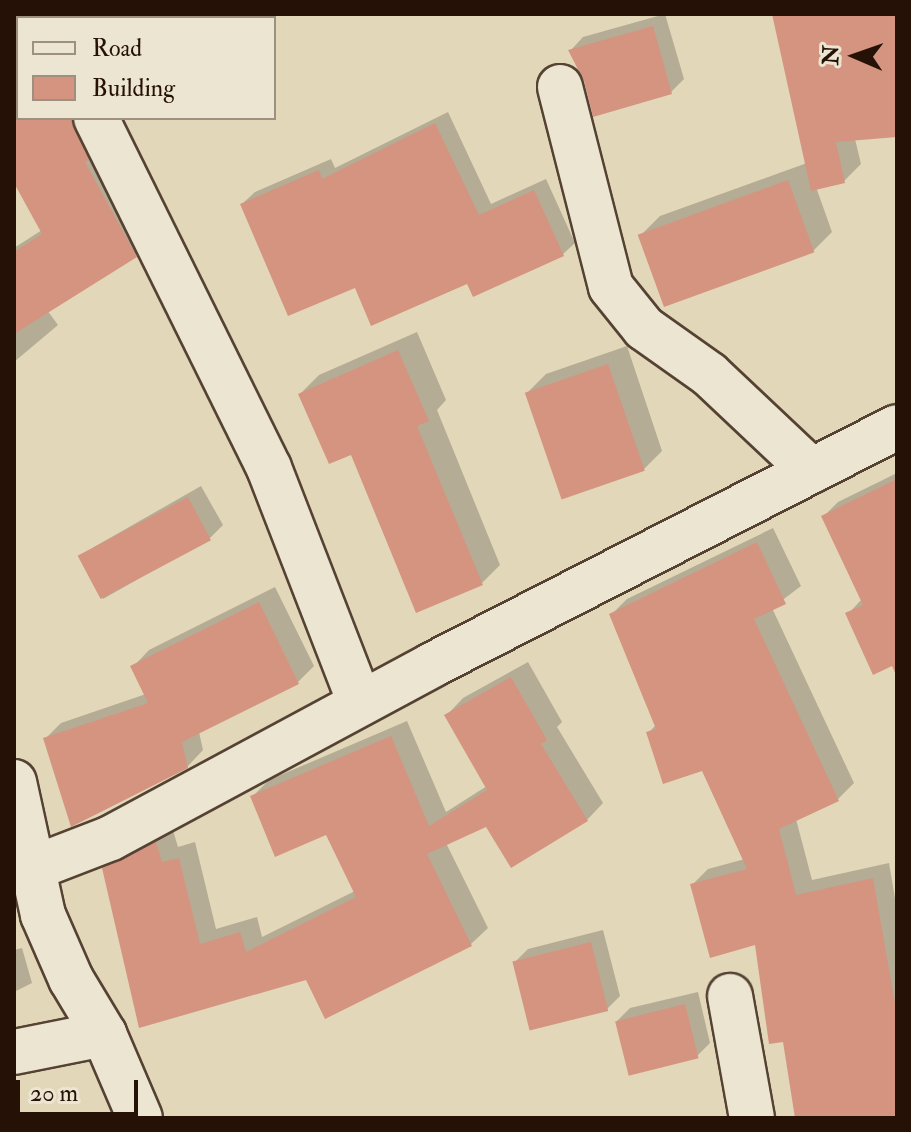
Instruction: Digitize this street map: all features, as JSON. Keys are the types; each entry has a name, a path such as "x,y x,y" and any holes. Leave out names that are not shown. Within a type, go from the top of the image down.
{"street":[{"path":"560,87 611,287 644,328 709,374 812,471"},
{"path":"97,120 269,468 360,703"},
{"path":"31,869 111,838 360,703 897,427"},
{"path":"14,782 43,915 71,979 104,1034 140,1118"},
{"path":"730,996 752,1118"},
{"path":"14,1052 104,1034"}],"building":[{"path":"772,14 897,14 897,137 836,142 845,183 811,191"},
{"path":"653,26 672,94 593,117 584,81 568,50"},
{"path":"14,118 72,120 89,160 85,162 137,257 14,334 14,252 42,234 14,183"},
{"path":"435,123 479,215 534,190 564,256 473,297 467,284 371,326 355,288 288,316 240,204 319,170 322,179"},
{"path":"788,180 814,252 664,307 638,235"},
{"path":"398,350 429,421 417,426 483,585 416,613 351,455 329,464 298,394"},
{"path":"608,364 645,471 562,499 525,393"},
{"path":"897,479 897,677 892,666 873,675 845,613 863,605 821,516"},
{"path":"188,497 211,540 101,599 78,556"},
{"path":"757,542 786,604 754,619 839,801 779,829 796,895 873,878 897,1015 897,1118 795,1118 783,1042 769,1044 755,945 710,958 690,884 747,869 702,771 663,784 646,732 656,729 609,614"},
{"path":"259,602 299,684 182,742 188,768 71,827 43,738 148,703 130,666"},
{"path":"511,677 547,740 541,744 588,821 511,868 486,827 427,854 472,946 325,1019 306,980 139,1028 102,868 156,842 162,862 179,858 200,944 240,932 246,952 356,897 326,835 275,857 250,796 391,736 429,826 487,790 444,715"},
{"path":"591,942 608,1011 530,1030 512,962"},
{"path":"685,1004 699,1058 629,1076 615,1021"}]}
